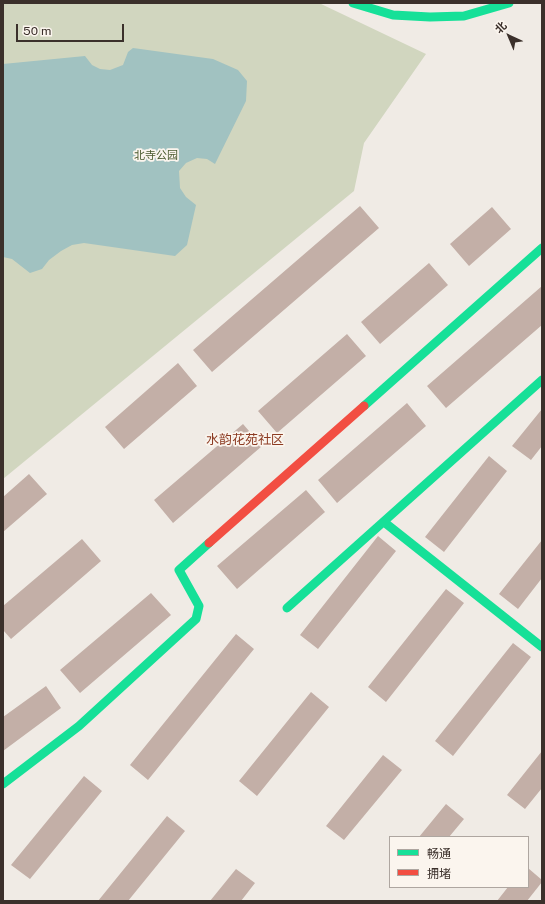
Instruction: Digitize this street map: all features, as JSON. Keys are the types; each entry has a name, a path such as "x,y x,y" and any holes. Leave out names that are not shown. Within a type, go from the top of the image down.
{"street":[{"path":"353,3 393,15 430,17 464,16 510,3"},
{"path":"3,784 79,726 196,619 199,606 179,570 542,248"},
{"path":"287,608 542,380"},
{"path":"384,522 542,647"}],"green space":[{"name":"北寺公园","path":"3,3 319,3 426,54 364,143 354,191 3,479"}],"water":[{"path":"133,48 213,59 238,70 247,81 246,101 215,164 207,159 197,158 186,163 179,171 180,188 186,197 196,205 187,245 175,256 84,243 72,245 49,260 42,269 30,273 12,259 3,257 3,64 85,56 92,65 100,69 110,70 123,65 128,52"}],"building":[{"path":"360,206 379,228 212,372 193,350"},
{"path":"492,207 511,229 469,266 450,244"},
{"path":"429,263 448,285 380,344 361,322"},
{"path":"542,286 542,325 446,408 427,386"},
{"path":"347,334 366,356 277,433 258,411"},
{"path":"178,363 197,386 124,449 105,427"},
{"path":"407,403 426,426 337,503 318,480"},
{"path":"542,409 542,446 531,460 512,446"},
{"path":"243,424 262,446 173,523 154,500"},
{"path":"489,456 507,471 444,552 425,537"},
{"path":"29,474 47,494 3,532 3,497"},
{"path":"306,490 325,512 237,589 217,566"},
{"path":"378,536 396,551 318,649 300,635"},
{"path":"82,539 101,561 11,639 3,630 3,606"},
{"path":"542,540 542,578 518,609 499,594"},
{"path":"446,589 464,603 386,702 368,687"},
{"path":"151,593 171,615 80,693 60,670"},
{"path":"236,634 254,649 148,780 130,765"},
{"path":"513,643 531,657 453,756 435,741"},
{"path":"46,686 61,708 3,751 3,717"},
{"path":"311,692 329,707 257,796 239,781"},
{"path":"542,751 542,788 525,809 507,795"},
{"path":"383,755 402,770 344,840 326,826"},
{"path":"84,776 102,791 30,879 11,865"},
{"path":"446,804 464,819 450,836 420,836"},
{"path":"167,816 185,831 128,901 98,901"},
{"path":"236,869 255,883 241,901 210,901"},
{"path":"529,869 542,880 527,901 497,901 507,888 529,888"}],"traffic: fast":[{"path":"353,3 393,15 430,17 464,16 509,3"},
{"path":"364,406 542,248"},
{"path":"287,608 542,380"},
{"path":"384,522 542,647"},
{"path":"3,784 79,726 196,619 199,606 179,570 209,543"}],"traffic: jam":[{"path":"209,543 364,406"}],"district":[{"name":"水韵花苑社区","path":"245,440"}]}
